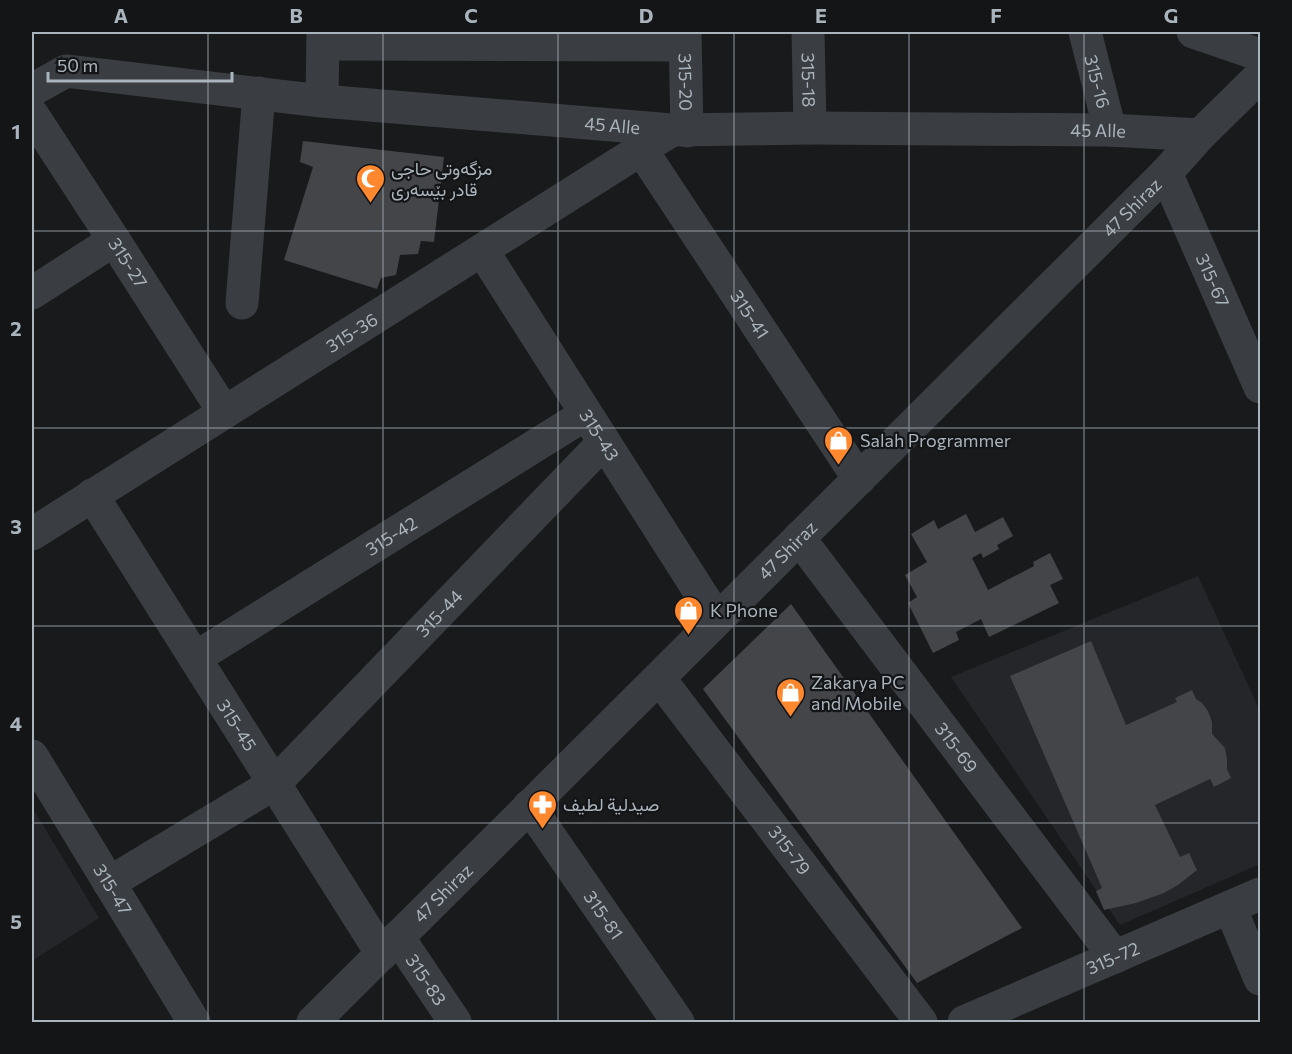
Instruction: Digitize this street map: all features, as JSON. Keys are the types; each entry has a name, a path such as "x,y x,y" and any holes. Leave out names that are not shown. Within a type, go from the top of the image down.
{"street":[{"name":"315-18","path":"808,32 810,128"},
{"name":"315-16","path":"1085,32 1110,130"},
{"path":"1193,32 1260,56"},
{"path":"322,101 323,38 685,38"},
{"name":"315-20","path":"680,130 685,38"},
{"name":"45 Alle","path":"32,90 66,71 322,101 680,130 810,128 1110,130 1200,135"},
{"name":"47 Shiraz","path":"313,1023 1166,173 1200,135 1260,76"},
{"path":"242,303 259,93"},
{"name":"315-27","path":"32,114 224,412"},
{"name":"315-36","path":"32,534 641,149 680,130"},
{"name":"315-41","path":"641,149 859,479"},
{"name":"315-67","path":"1166,173 1260,387"},
{"path":"32,293 114,240"},
{"name":"315-43","path":"482,250 717,619"},
{"name":"315-42","path":"195,658 586,414"},
{"name":"315-44","path":"109,883 274,783 604,442"},
{"name":"315-45","path":"92,495 274,783 390,945"},
{"name":"315-69","path":"799,538 1115,957"},
{"name":"315-79","path":"659,678 921,1023"},
{"name":"315-47","path":"32,756 194,1023"},
{"name":"315-81","path":"529,806 678,1023"},
{"name":"315-72","path":"964,1023 1260,894"},
{"path":"1230,907 1260,979"},
{"name":"315-83","path":"390,945 455,1023"}],"shaded area":[{"path":"1198,576 1260,711 1260,864 1120,925 951,677"},
{"path":"32,807 99,918 32,961"}],"building":[{"name":"مزگەوتی حاجی قادر بێسەری","path":"303,141 444,157 434,242 421,241 418,254 400,255 396,275 381,278 377,289 284,260 313,167 300,162"},
{"path":"966,514 975,532 1003,517 1013,536 997,545 999,549 983,558 981,553 972,558 988,590 1034,566 1033,562 1050,553 1063,579 1050,585 1059,603 989,637 981,619 956,632 959,640 933,653 908,603 917,597 905,575 927,562 911,534 934,520 938,529"},
{"path":"791,604 1022,928 917,983 703,689"},
{"path":"1091,641 1126,725 1177,702 1175,698 1192,690 1196,699 1208,711 1212,722 1212,734 1225,748 1227,769 1231,778 1214,787 1210,779 1155,805 1180,857 1189,853 1197,870 1164,893 1136,903 1104,910 1096,891 1102,888 1010,676"}],"place":[{"name":"مزگەوتی حاجی قادر بێسەری","path":"370,204"},
{"name":"Salah Programmer","path":"839,466"},
{"name":"K Phone","path":"689,636"},
{"name":"Zakarya PC and Mobile","path":"790,718"},
{"name":"صیدلیة لطیف","path":"542,830"}]}
